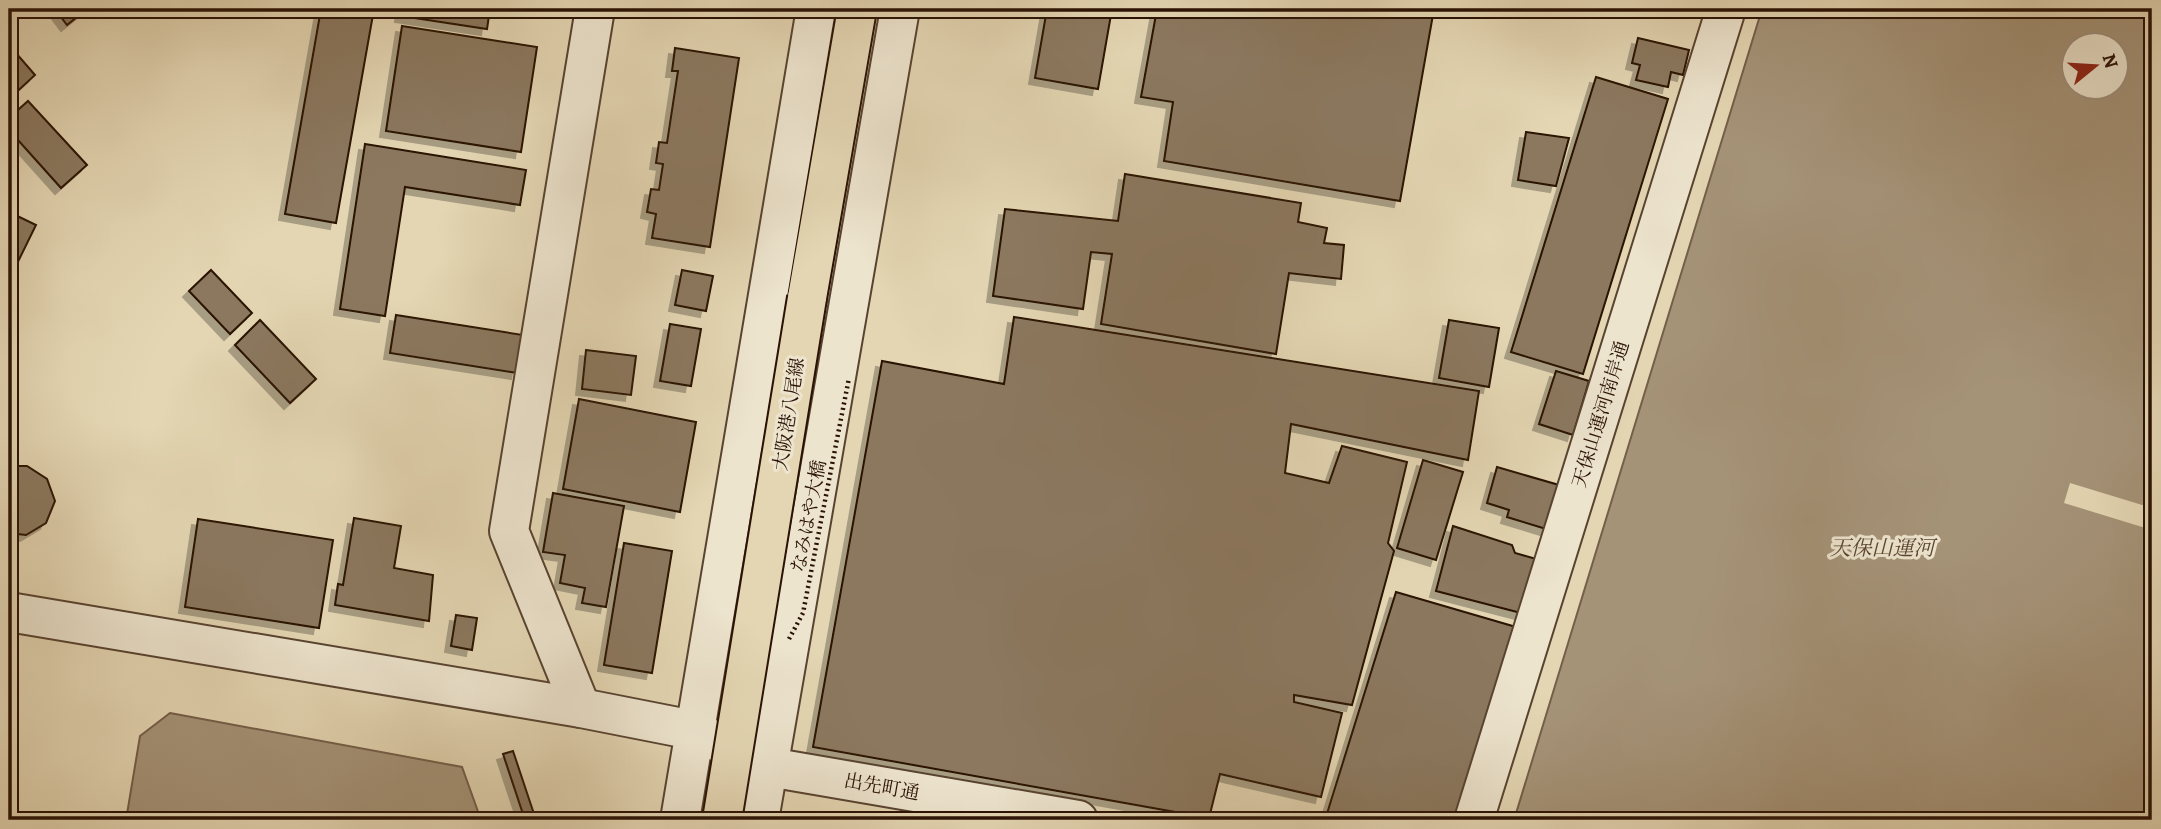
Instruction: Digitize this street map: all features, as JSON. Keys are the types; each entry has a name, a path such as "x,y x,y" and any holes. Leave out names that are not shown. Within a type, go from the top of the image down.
{"main road":[{"name":"大阪港八尾線","path":"722,820 857,9"}],"street":[{"path":"581,708 509,531 595,9"},
{"path":"680,820 816,9"},
{"path":"759,820 900,9"},
{"name":"天保山運河南岸通","path":"1474,820 1726,9"},
{"name":"出先町通","path":"9,612 581,708 693,730 769,767 1078,820"}],"path":[{"name":"なみはや大橋","path":"786,645 803,613 849,378"}],"water":[{"name":"天保山運河","path":"1762,9 2152,9 2152,820 1514,820"},
{"path":"170,713 462,767 481,820 126,820 140,736"}],"pier":[{"path":"2070,483 2152,508 2152,530 2064,503"}],"building":[{"path":"55,9 87,9 67,25"},
{"path":"321,9 374,9 336,223 285,214"},
{"path":"402,9 490,9 487,29 401,16"},
{"path":"1047,9 1112,9 1098,89 1035,78"},
{"path":"1157,9 1434,9 1400,201 1164,161 1173,102 1141,97"},
{"path":"402,26 537,47 521,152 386,131"},
{"path":"1638,38 1689,50 1683,75 1671,72 1668,87 1636,80 1640,65 1632,63"},
{"path":"9,45 35,75 9,99"},
{"path":"675,48 739,58 710,247 652,238 656,214 647,212 651,189 659,190 663,164 656,163 659,142 667,143 678,71 672,71"},
{"path":"1596,77 1668,99 1583,374 1511,352"},
{"path":"28,101 87,165 61,188 9,130 9,118"},
{"path":"1526,132 1569,138 1556,186 1518,180"},
{"path":"365,144 526,170 520,205 405,187 385,316 340,309"},
{"path":"1125,174 1301,203 1298,222 1327,228 1324,243 1344,245 1341,279 1289,273 1276,354 1101,324 1112,254 1091,252 1083,309 993,296 1005,209 1118,221"},
{"path":"9,212 36,225 9,280"},
{"path":"211,270 252,313 230,334 189,291"},
{"path":"682,270 713,276 706,311 675,305"},
{"path":"396,315 523,335 517,373 390,353"},
{"path":"1014,317 1479,391 1468,460 1291,424 1285,473 1329,483 1342,446 1407,462 1388,543 1394,551 1352,705 1294,695 1294,702 1342,713 1321,797 1220,774 1209,818 813,747 882,361 1004,384"},
{"path":"260,320 316,379 290,403 235,345"},
{"path":"1449,320 1499,328 1489,387 1439,378"},
{"path":"670,324 701,329 691,386 660,381"},
{"path":"586,350 636,356 631,395 582,389"},
{"path":"1556,371 1589,381 1573,435 1539,424"},
{"path":"579,399 696,422 680,512 563,489"},
{"path":"1423,460 1463,472 1436,560 1397,548"},
{"path":"27,466 47,479 55,501 46,523 26,535 9,533 9,468"},
{"path":"1497,467 1559,485 1546,529 1507,517 1509,510 1487,503"},
{"path":"553,493 624,506 606,607 582,603 585,588 560,583 565,555 543,552"},
{"path":"354,518 401,526 394,568 433,575 429,621 335,605 338,584 343,585"},
{"path":"198,519 333,540 319,628 185,607"},
{"path":"1453,526 1512,545 1515,553 1536,559 1521,613 1436,591"},
{"path":"624,543 672,551 652,673 604,665"},
{"path":"1396,592 1516,627 1459,820 1325,820"},
{"path":"456,615 477,618 472,650 451,646"},
{"path":"513,751 536,820 525,820 503,754"}]}
